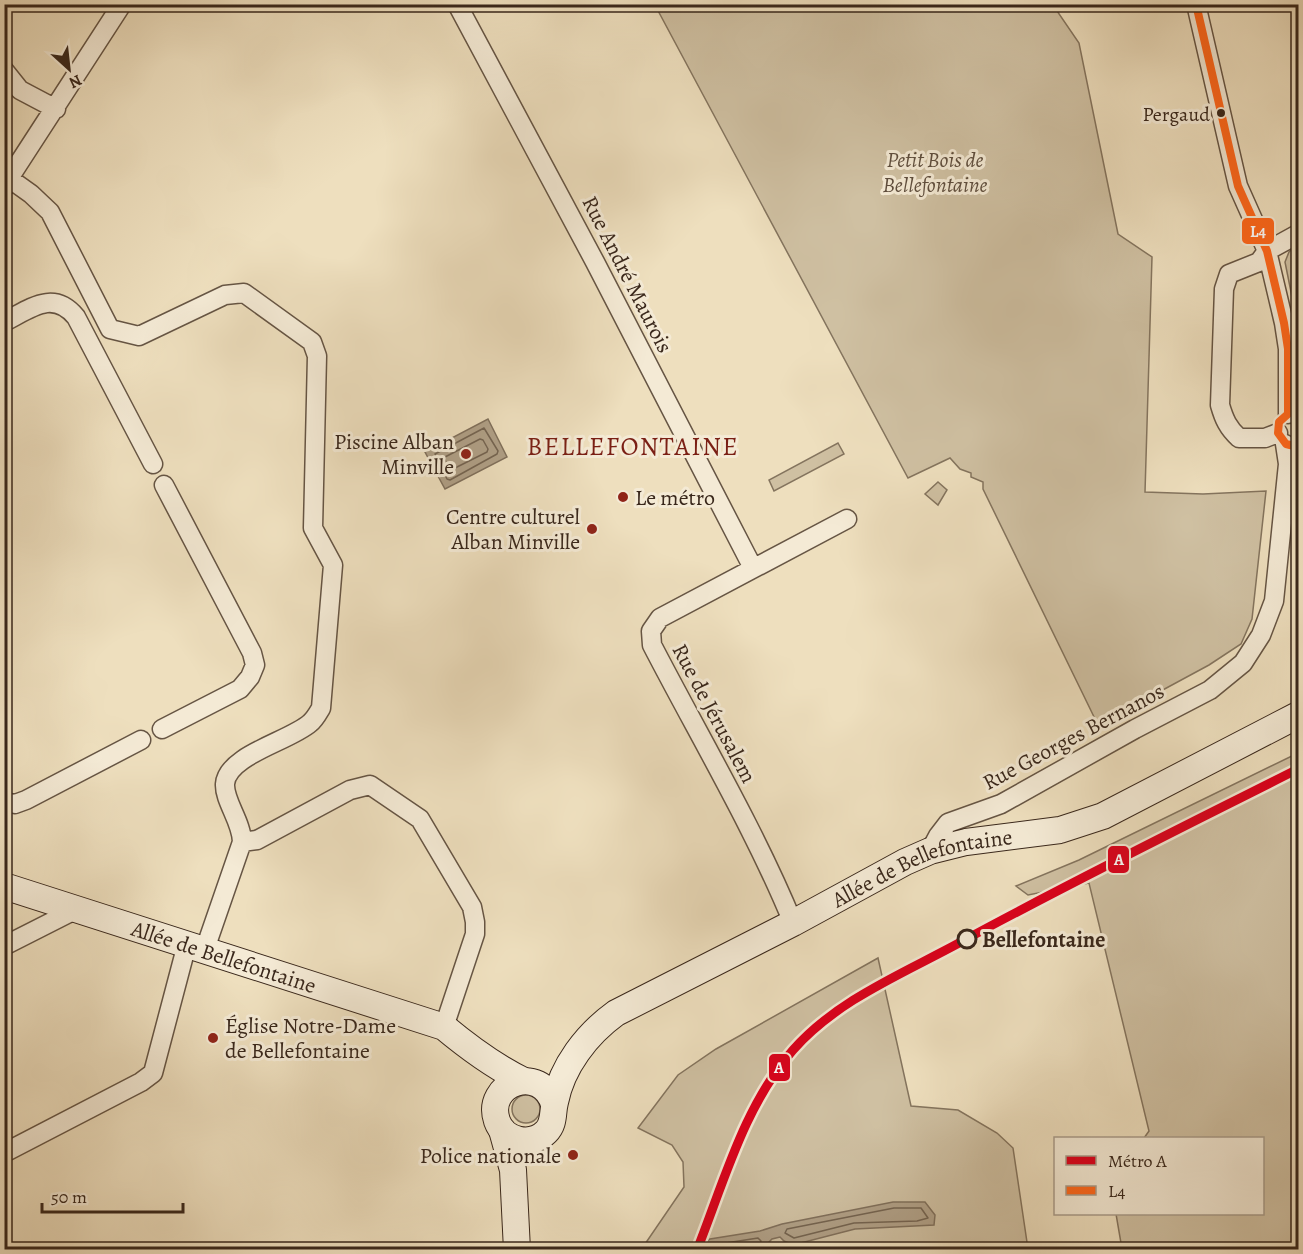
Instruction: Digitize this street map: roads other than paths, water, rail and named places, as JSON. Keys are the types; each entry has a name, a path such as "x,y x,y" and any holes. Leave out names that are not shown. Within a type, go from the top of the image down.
{"street":[{"path":"4,1154 141,1082 153,1073 196,947 242,842 242,831 225,787 227,776 239,762 308,725 321,708 333,565 313,528 317,356 312,342 244,293 225,295 140,336 110,329 50,212 31,194 7,183 122,4"},
{"name":"Rue André Maurois","path":"457,4 584,241 753,568"},
{"path":"1196,4 1238,186 1267,251 1288,350 1293,414 1280,422 1287,441 1239,438 1224,421 1220,405 1224,289 1229,274 1259,262 1267,251 1299,234"},
{"path":"4,70 20,90 56,109"},
{"path":"4,322 45,303 54,303 71,311 153,464"},
{"name":"Rue Georges Bernanos","path":"930,851 948,823 1001,804 1210,690 1243,663 1261,635 1274,601 1288,464 1287,441"},
{"path":"162,729 240,689 250,677 255,665 252,652 164,485"},
{"name":"Rue de Jérusalem","path":"793,923 779,888 740,811 652,645 651,631 660,618 847,519"},
{"name":"Allée de Bellefontaine","path":"554,1104 570,1062 598,1026 616,1013 793,923 905,862 930,851 966,842 1060,830 1103,816 1299,716"},
{"path":"6,803 15,804 26,800 141,740"},
{"path":"242,842 256,840 350,790 370,785 420,819 472,907 475,922 475,934 444,1027"},
{"name":"Allée de Bellefontaine","path":"4,886 444,1027 463,1044 507,1073 526,1081 570,1062"},
{"path":"4,946 75,910"},
{"name":"Allée de Bellefontaine","path":"463,1044 491,1090 496,1104"},
{"path":"502,1130 519,1140 537,1138 546,1132 555,1114 554,1104 545,1088 526,1081 514,1083 499,1095 496,1104 497,1122 502,1130 513,1170 517,1250"},
{"path":"526,1250 523,1221 523,1173 537,1138"}],"water":[{"name":"Piscine Alban Minville","path":"488,419 507,457 445,489 425,452"},
{"path":"893,1202 925,1202 935,1215 934,1225 855,1229 793,1245 780,1237 772,1239 762,1249 697,1249 710,1239 760,1231 782,1224"}],"metro line":[{"name":"A","path":"697,1250 748,1120 776,1072 810,1032 850,1002 893,977 1298,769"}],"place":[{"name":"Pergaud","path":"1221,113"},
{"name":"Piscine Alban Minville","path":"466,454"},
{"name":"Le métro","path":"623,497"},
{"name":"Centre culturel Alban Minville","path":"592,529"},
{"name":"Bellefontaine","path":"967,939"},
{"name":"Église Notre-Dame de Bellefontaine","path":"213,1038"},
{"name":"Police nationale","path":"573,1155"}],"district":[{"name":"BELLEFONTAINE","path":"633,446"}],"park label":[{"name":"Petit Bois de Bellefontaine","path":"935,172"}]}
